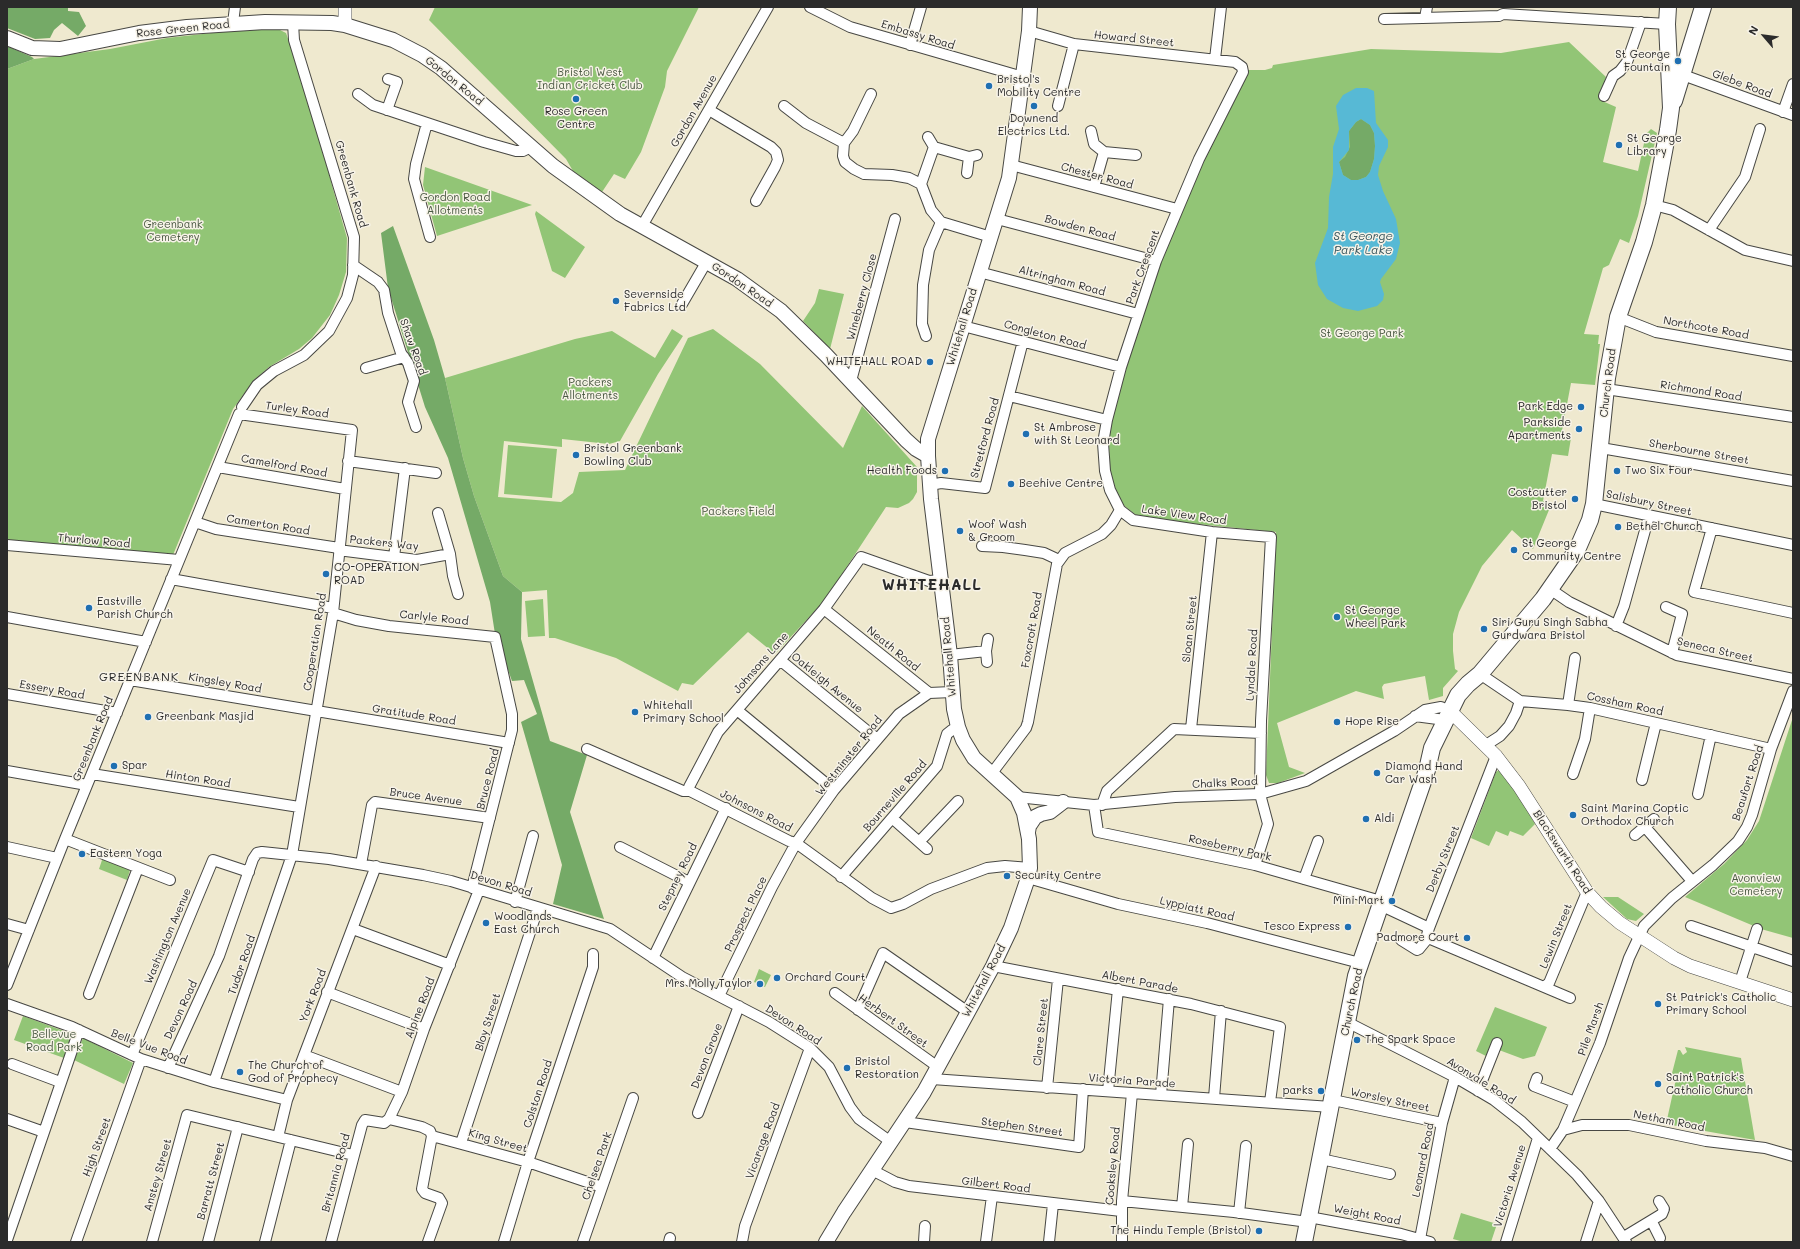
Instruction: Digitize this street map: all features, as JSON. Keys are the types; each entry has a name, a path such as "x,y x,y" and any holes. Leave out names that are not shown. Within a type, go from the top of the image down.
{"main road":[{"name":"Whitehall Road","path":"826,1242 844,1212 905,1122 935,1073 994,966 1011,928 1029,873 1031,857 1028,832 1024,813 1017,797 974,758 963,740 958,727 952,692 950,655 930,485 928,439 979,272 997,219 1011,165 1029,31 1030,7"},
{"name":"Church Road","path":"1304,1242 1360,963 1427,770 1441,746 1468,684 1480,674 1520,628 1550,589 1577,550 1587,527 1594,504 1606,389 1618,317 1644,242 1654,205 1668,130 1671,108 1667,24 1668,7"},
{"path":"1671,108 1704,7"},
{"name":"Rose Green Road","path":"7,38 32,48 60,49 139,33 233,23 332,23 345,25"},
{"name":"Gordon Road","path":"345,25 393,40 422,55 441,68 553,166 620,214 707,261 752,289 781,311 851,381 906,440 916,449 928,456"},
{"path":"1669,63 1682,74"},
{"path":"1028,832 1029,826 1035,817 1050,812 1063,802"}],"street":[{"path":"233,23 235,7"},
{"path":"345,7 345,25"},
{"name":"Gordon Avenue","path":"642,226 768,7"},
{"name":"Embassy Road","path":"810,7 850,27 1023,77"},
{"path":"910,45 921,7"},
{"path":"1215,59 1221,7"},
{"path":"1425,18 1427,7"},
{"path":"1384,19 1499,16 1505,11 1667,24"},
{"path":"1604,96 1612,76 1620,71 1627,62 1641,22"},
{"name":"Greenbank Road","path":"7,985 116,713 241,410 257,385 274,371 304,355 328,331 347,298 353,275 354,237 294,40 293,23"},
{"name":"Howard Street","path":"1029,31 1074,44 1215,59 1235,62 1238,64"},
{"path":"1058,106 1074,44"},
{"name":"Park Crescent","path":"1120,510 1110,490 1104,464 1103,443 1107,420 1121,367 1156,260 1177,209 1199,159 1243,72 1242,67 1238,64"},
{"name":"Glebe Road","path":"1682,74 1793,115"},
{"path":"387,110 397,82 388,79"},
{"path":"1783,112 1793,84"},
{"path":"358,94 373,105 513,151 523,151 531,147"},
{"path":"871,94 862,103 853,131 844,143 843,150 845,162 864,174 892,175 909,178 921,184"},
{"path":"791,108 806,124 844,143"},
{"path":"709,110 771,147 776,152 778,160 756,201"},
{"path":"427,123 416,164 414,179 430,237"},
{"path":"1709,230 1745,177 1760,129"},
{"path":"1091,131 1094,144 1104,152 1136,156"},
{"path":"928,137 934,147 973,156 967,173"},
{"path":"934,147 921,184 931,210 941,222 991,237"},
{"path":"1094,187 1104,152"},
{"name":"Chester Road","path":"1011,165 1177,209"},
{"path":"1654,205 1670,208 1745,250 1793,261"},
{"name":"Wineberry Close","path":"851,381 895,219"},
{"name":"Bowden Road","path":"997,219 1156,260"},
{"path":"926,336 922,324 923,285 929,250 941,222"},
{"path":"682,304 707,261"},
{"name":"Shaw Road","path":"353,265 378,282 384,290 388,313 401,353 408,363 414,381 408,402 416,426"},
{"name":"Altringham Road","path":"979,272 1138,314"},
{"name":"Northcote Road","path":"1618,317 1656,332 1793,356"},
{"name":"Congleton Road","path":"963,326 1121,367"},
{"name":"Stretford Road","path":"930,485 941,483 985,488 1023,341"},
{"path":"366,368 404,357"},
{"name":"Richmond Road","path":"1606,389 1793,417"},
{"path":"1008,398 1107,420"},
{"name":"Turley Road","path":"241,410 352,430"},
{"name":"Cooperation Road","path":"292,855 333,611 338,549 352,430"},
{"name":"Sherbourne Street","path":"1601,448 1793,481"},
{"path":"348,461 436,473"},
{"name":"Camelford Road","path":"218,467 345,489"},
{"path":"394,557 405,468"},
{"name":"Salisbury Street","path":"1594,504 1793,545"},
{"path":"982,546 1003,547 1044,553 1059,560 1065,553 1102,534 1111,525 1120,510"},
{"name":"Lake View Road","path":"1120,510 1133,520 1212,532 1271,537"},
{"path":"438,513 450,554 453,576 458,594"},
{"path":"1616,626 1624,606 1649,516"},
{"name":"Camerton Road","path":"195,522 216,529 338,549"},
{"path":"1712,528 1694,592 1793,613"},
{"name":"Sloan Street","path":"1191,729 1212,532"},
{"name":"Lyndale Road","path":"1255,865 1268,824 1260,794 1261,733 1271,537"},
{"name":"Thurlow Road","path":"7,545 179,560"},
{"name":"Packers Way","path":"338,549 423,560 450,554"},
{"name":"Johnsons Lane","path":"690,791 689,787 716,735 824,609 861,557 929,581 942,580"},
{"name":"Foxcroft Road","path":"992,773 1026,728 1028,722 1054,572 1059,560"},
{"name":"Carlyle Road","path":"172,579 333,611 356,620 389,626 495,637 504,675"},
{"name":"Seneca Street","path":"1550,589 1569,602 1672,653 1683,657 1793,679"},
{"path":"1666,607 1682,614 1672,653"},
{"name":"Neath Road","path":"824,609 929,693"},
{"path":"7,617 146,642"},
{"path":"987,662 986,651 988,639"},
{"path":"950,655 986,651"},
{"path":"1568,704 1575,658"},
{"name":"Oakleigh Avenue","path":"780,660 877,740"},
{"path":"1480,674 1520,701 1509,726 1500,736 1486,745"},
{"name":"Bruce Road","path":"475,889 490,818 509,743 512,714 504,675"},
{"name":"Kingsley Road","path":"130,680 316,711"},
{"path":"929,693 952,692"},
{"name":"Beaufort Road","path":"1639,936 1644,926 1657,912 1692,881 1713,865 1738,841 1747,827 1752,815 1771,749 1793,692"},
{"name":"Westminster Road","path":"796,843 834,790 898,714 929,693"},
{"name":"Essery Road","path":"7,694 116,713"},
{"name":"Cossham Road","path":"1520,701 1568,704 1590,708 1771,749"},
{"name":"Chalks Road","path":"1017,797 1098,805 1175,797 1260,794 1306,781 1425,710 1437,707 1453,718"},
{"path":"1573,774 1585,739 1590,708"},
{"path":"737,710 834,790"},
{"name":"Gratitude Road","path":"316,711 509,743"},
{"name":"Blackswarth Road","path":"1453,718 1486,745 1496,756 1519,786 1586,892 1601,907 1639,936 1674,958 1793,1000"},
{"path":"1642,780 1656,723"},
{"name":"Bourneville Road","path":"841,877 937,766 947,734 958,727"},
{"path":"1098,805 1107,791 1174,729 1261,733"},
{"path":"1698,794 1712,735"},
{"name":"Johnsons Road","path":"587,749 683,791 690,791 789,841 796,843 841,877 889,908 903,904"},
{"name":"Derby Street","path":"1428,938 1426,935 1496,756"},
{"path":"7,771 87,785"},
{"name":"Hinton Road","path":"92,774 299,807"},
{"path":"919,842 958,801"},
{"name":"Bruce Avenue","path":"361,864 372,805 375,802 490,818"},
{"name":"Roseberry Park","path":"1098,805 1098,832 1255,865 1304,879 1380,903 1429,928"},
{"name":"Stepney Road","path":"653,958 726,808"},
{"path":"892,818 927,850"},
{"path":"1635,835 1654,819"},
{"path":"1645,827 1692,881"},
{"path":"516,902 527,846 533,836"},
{"path":"65,839 170,880"},
{"path":"1304,879 1318,841"},
{"name":"Prospect Place","path":"719,996 766,899 796,843"},
{"path":"7,847 57,858"},
{"path":"620,847 689,882"},
{"name":"Devon Road","path":"168,1068 219,956 255,856 260,852 292,855 376,866 424,875 610,929 682,977 774,1025 810,1048 829,1067 850,1107 859,1119 891,1142"},
{"name":"Tudor Road","path":"214,1082 292,855"},
{"name":"Washington Avenue","path":"136,1057 213,860 249,872"},
{"name":"York Road","path":"278,1137 287,1100 376,866"},
{"name":"Lyppiatt Road","path":"903,904 931,889 987,868 1006,866 1118,904 1207,923 1360,963"},
{"path":"89,994 138,868"},
{"name":"Alpine Road","path":"389,1119 402,1092 424,1029 450,965 475,889"},
{"name":"Lewin Street","path":"1544,987 1549,983 1586,892"},
{"name":"Bloy Street","path":"461,1143 538,908"},
{"path":"7,924 29,930"},
{"path":"1691,926 1793,961"},
{"path":"353,929 450,965"},
{"path":"1740,982 1757,929"},
{"name":"Pile Marsh","path":"1563,1130 1600,1043 1629,958 1639,936"},
{"path":"1401,940 1417,950 1420,949 1428,938 1570,998"},
{"path":"858,1010 883,952 968,1012"},
{"name":"Colston Road","path":"504,1242 528,1162 593,967 593,954"},
{"name":"Albert Parade","path":"994,966 1118,989 1221,1011 1280,1027 1270,1102"},
{"name":"Clare Street","path":"1047,1088 1058,979"},
{"path":"1108,1091 1118,989"},
{"path":"327,992 424,1029"},
{"name":"Herbert Street","path":"835,993 935,1073"},
{"path":"1160,1095 1169,1000"},
{"name":"Belle Vue Road","path":"7,1004 79,1030 136,1057 168,1068 214,1082 287,1100"},
{"name":"Devon Grove","path":"698,1113 739,1006"},
{"path":"1214,1098 1221,1011"},
{"name":"Avonvale Road","path":"1347,1022 1494,1100 1528,1127 1577,1176 1599,1201 1625,1240"},
{"path":"7,1240 79,1030"},
{"path":"1478,1091 1492,1046"},
{"name":"Vicarage Road","path":"742,1242 745,1226 810,1048"},
{"path":"304,1055 402,1092"},
{"name":"High Street","path":"76,1242 136,1057"},
{"path":"12,1064 60,1082"},
{"name":"Victoria Parade","path":"935,1073 1047,1088 1270,1102 1332,1103"},
{"name":"Leonard Road","path":"1425,1241 1442,1123 1455,1078"},
{"path":"1537,1078 1534,1086 1575,1102"},
{"name":"Stephen Street","path":"905,1122 1079,1147 1083,1090"},
{"name":"Cooksley Road","path":"1122,1242 1122,1206 1132,1093"},
{"name":"Chelsea Park","path":"584,1242 633,1098"},
{"name":"Worsley Street","path":"1332,1103 1442,1123"},
{"name":"Anstey Street","path":"152,1242 187,1115 238,1127"},
{"path":"7,1119 44,1132"},
{"name":"King Street","path":"389,1119 422,1127 430,1131 432,1136 528,1162 602,1187"},
{"name":"Britannia Road","path":"331,1242 363,1122 368,1120 384,1123 389,1119"},
{"name":"Netham Road","path":"1563,1130 1582,1125 1629,1125 1706,1141 1765,1148 1793,1156"},
{"path":"238,1127 353,1155"},
{"name":"Barratt Street","path":"208,1242 238,1127"},
{"path":"1550,1149 1563,1130"},
{"path":"428,1242 442,1203 440,1198 425,1192 422,1189 432,1136"},
{"name":"Victoria Avenue","path":"1506,1242 1538,1138"},
{"path":"265,1242 291,1140"},
{"path":"1182,1207 1188,1144"},
{"path":"1239,1213 1246,1146"},
{"path":"1321,1159 1390,1174"},
{"name":"Gilbert Road","path":"872,1170 895,1182 909,1186 1054,1204 1182,1207 1308,1219"},
{"path":"986,1242 992,1196"},
{"path":"1586,1242 1599,1201"},
{"path":"1625,1240 1662,1214 1664,1208 1660,1202"},
{"path":"1049,1242 1054,1204"},
{"name":"Weight Road","path":"1308,1219 1400,1234 1425,1241"},
{"path":"1652,1222 1660,1238"},
{"path":"924,1242 925,1226"}],"green space":[{"path":"7,7 68,7 68,11 79,12 86,26 78,36 62,23 54,30 50,38 35,39 7,28"},
{"name":"Bristol West Indian Cricket Club","path":"435,7 699,7 667,71 665,87 641,152 625,179 614,174 602,192 573,171 566,159 429,20"},
{"name":"Greenbank Cemetery","path":"238,30 280,30 286,33 313,111 347,238 346,272 339,295 330,315 312,338 299,349 269,367 254,380 233,409 173,555 7,542 7,69 34,59 110,49 167,38"},
{"name":"St George Park","path":"1569,42 1606,77 1600,100 1616,107 1603,162 1638,171 1646,134 1651,129 1657,133 1638,216 1629,243 1620,239 1609,265 1603,268 1584,334 1599,335 1598,344 1600,344 1595,385 1571,383 1561,436 1571,438 1568,456 1552,454 1543,501 1551,505 1533,549 1512,530 1482,566 1459,612 1453,634 1455,669 1458,671 1443,688 1443,696 1429,700 1425,676 1384,684 1382,687 1384,699 1356,691 1277,723 1289,767 1305,773 1278,783 1269,783 1266,775 1276,532 1158,520 1136,515 1122,504 1115,489 1110,470 1109,444 1112,412 1161,257 1209,147 1247,70 1265,70 1272,68 1273,65 1371,49 1501,53"},
{"path":"7,46 32,57 34,59 7,69"},
{"path":"1361,119 1370,125 1374,133 1374,159 1370,172 1366,177 1358,180 1351,180 1343,175 1339,162 1345,157 1350,147 1349,131 1356,122"},
{"name":"Gordon Road Allotments","path":"425,167 532,205 437,236 423,185"},
{"path":"536,211 585,247 565,278 552,271 535,214"},
{"path":"393,226 434,340 445,378 463,458 474,496 503,576 522,592 521,639 550,741 587,755 570,812 604,919 553,904 562,865 521,722 537,714 524,680 512,681 495,634 490,602 448,458 425,407 388,288 381,233"},
{"path":"819,289 844,294 830,349 803,321 815,303"},
{"name":"Packers Field","path":"672,329 683,336 658,374 620,441 609,444 562,439 562,447 504,441 498,497 561,502 573,493 579,472 625,470 688,338 713,329 760,364 843,448 862,406 917,467 917,492 913,499 909,503 898,508 886,507 825,600 775,654 748,632 693,685 682,683 678,691 616,658 555,638 549,638 547,590 522,592 503,576 474,496 463,458 445,378 575,339 612,331 655,358"},
{"path":"508,445 557,449 552,498 504,494"},
{"path":"543,599 545,636 528,637 525,601"},
{"name":"Avonview Cemetery","path":"1793,717 1793,938 1761,929 1685,897 1724,864 1747,840 1759,821"},
{"path":"1500,769 1535,824 1523,836 1510,831 1508,836 1496,831 1489,846 1471,838 1496,772"},
{"path":"103,857 129,868 130,870 127,880 99,869"},
{"path":"1603,897 1618,897 1644,914 1636,921 1627,919"},
{"path":"759,969 771,975 765,987 754,982"},
{"path":"1495,1007 1547,1027 1535,1056 1523,1059 1499,1050 1486,1056 1476,1051"},
{"name":"Bellevue Road Park","path":"23,1016 72,1034 64,1058 14,1040"},
{"name":"Bellevue Road Park","path":"83,1038 133,1063 124,1084 74,1060"},
{"path":"1685,1047 1741,1058 1755,1140 1666,1124 1676,1079 1671,1077 1678,1050 1680,1050 1683,1055 1687,1052"},
{"path":"1461,1213 1497,1224 1491,1242 1464,1242 1453,1239"}],"water":[{"name":"St George Park Lake","path":"1356,88 1367,88 1374,91 1376,123 1388,140 1388,147 1379,166 1378,175 1383,191 1396,219 1400,243 1396,259 1380,282 1384,294 1383,300 1377,306 1358,311 1343,308 1327,299 1318,285 1315,263 1328,228 1329,197 1333,174 1333,147 1339,129 1336,106 1343,95","holes":["1361,119 1370,125 1374,133 1375,146 1374,159 1370,172 1366,177 1358,180 1351,180 1343,175 1339,162 1349,150 1349,131 1356,122"]}],"place":[{"name":"St George Fountain","path":"1678,61"},
{"name":"Bristol's Mobility Centre","path":"989,86"},
{"name":"Rose Green Centre","path":"576,99"},
{"name":"Downend Electrics Ltd.","path":"1034,106"},
{"name":"St George Library","path":"1619,145"},
{"name":"Severnside Fabrics Ltd","path":"616,301"},
{"name":"WHITEHALL ROAD","path":"930,362"},
{"name":"Park Edge","path":"1581,407"},
{"name":"Parkside Apartments","path":"1579,429"},
{"name":"St Ambrose with St Leonard","path":"1026,434"},
{"name":"Bristol Greenbank Bowling Club","path":"576,455"},
{"name":"Health Foods","path":"945,471"},
{"name":"Two Six Four","path":"1617,471"},
{"name":"Beehive Centre","path":"1011,484"},
{"name":"Costcutter Bristol","path":"1575,499"},
{"name":"Bethel Church","path":"1618,527"},
{"name":"Woof Wash & Groom","path":"960,531"},
{"name":"St George Community Centre","path":"1514,550"},
{"name":"CO-OPERATION ROAD","path":"326,574"},
{"name":"Eastville Parish Church","path":"89,608"},
{"name":"St George Wheel Park","path":"1337,617"},
{"name":"Siri Guru Singh Sabha Gurdwara Bristol","path":"1484,629"},
{"name":"Whitehall Primary School","path":"635,712"},
{"name":"Greenbank Masjid","path":"148,717"},
{"name":"Hope Rise","path":"1337,722"},
{"name":"Spar","path":"114,766"},
{"name":"Diamond Hand Car Wash","path":"1377,773"},
{"name":"Saint Marina Coptic Orthodox Church","path":"1573,815"},
{"name":"Aldi","path":"1366,819"},
{"name":"Eastern Yoga","path":"82,854"},
{"name":"Security Centre","path":"1007,876"},
{"name":"Mini Mart","path":"1392,901"},
{"name":"Woodlands East Church","path":"486,923"},
{"name":"Tesco Express","path":"1348,927"},
{"name":"Padmore Court","path":"1467,938"},
{"name":"Orchard Court","path":"777,978"},
{"name":"Mrs Molly Taylor","path":"760,984"},
{"name":"St Patrick's Catholic Primary School","path":"1658,1004"},
{"name":"The Spark Space","path":"1357,1040"},
{"name":"Bristol Restoration","path":"847,1068"},
{"name":"The Church of God of Prophecy","path":"240,1072"},
{"name":"Saint Patrick's Catholic Church","path":"1658,1084"},
{"name":"parks","path":"1321,1091"},
{"name":"The Hindu Temple (Bristol)","path":"1259,1231"}],"district":[{"name":"WHITEHALL","path":"932,585"},
{"name":"GREENBANK","path":"139,677"}],"park label":[{"name":"Packers Allotments","path":"590,389"}]}
